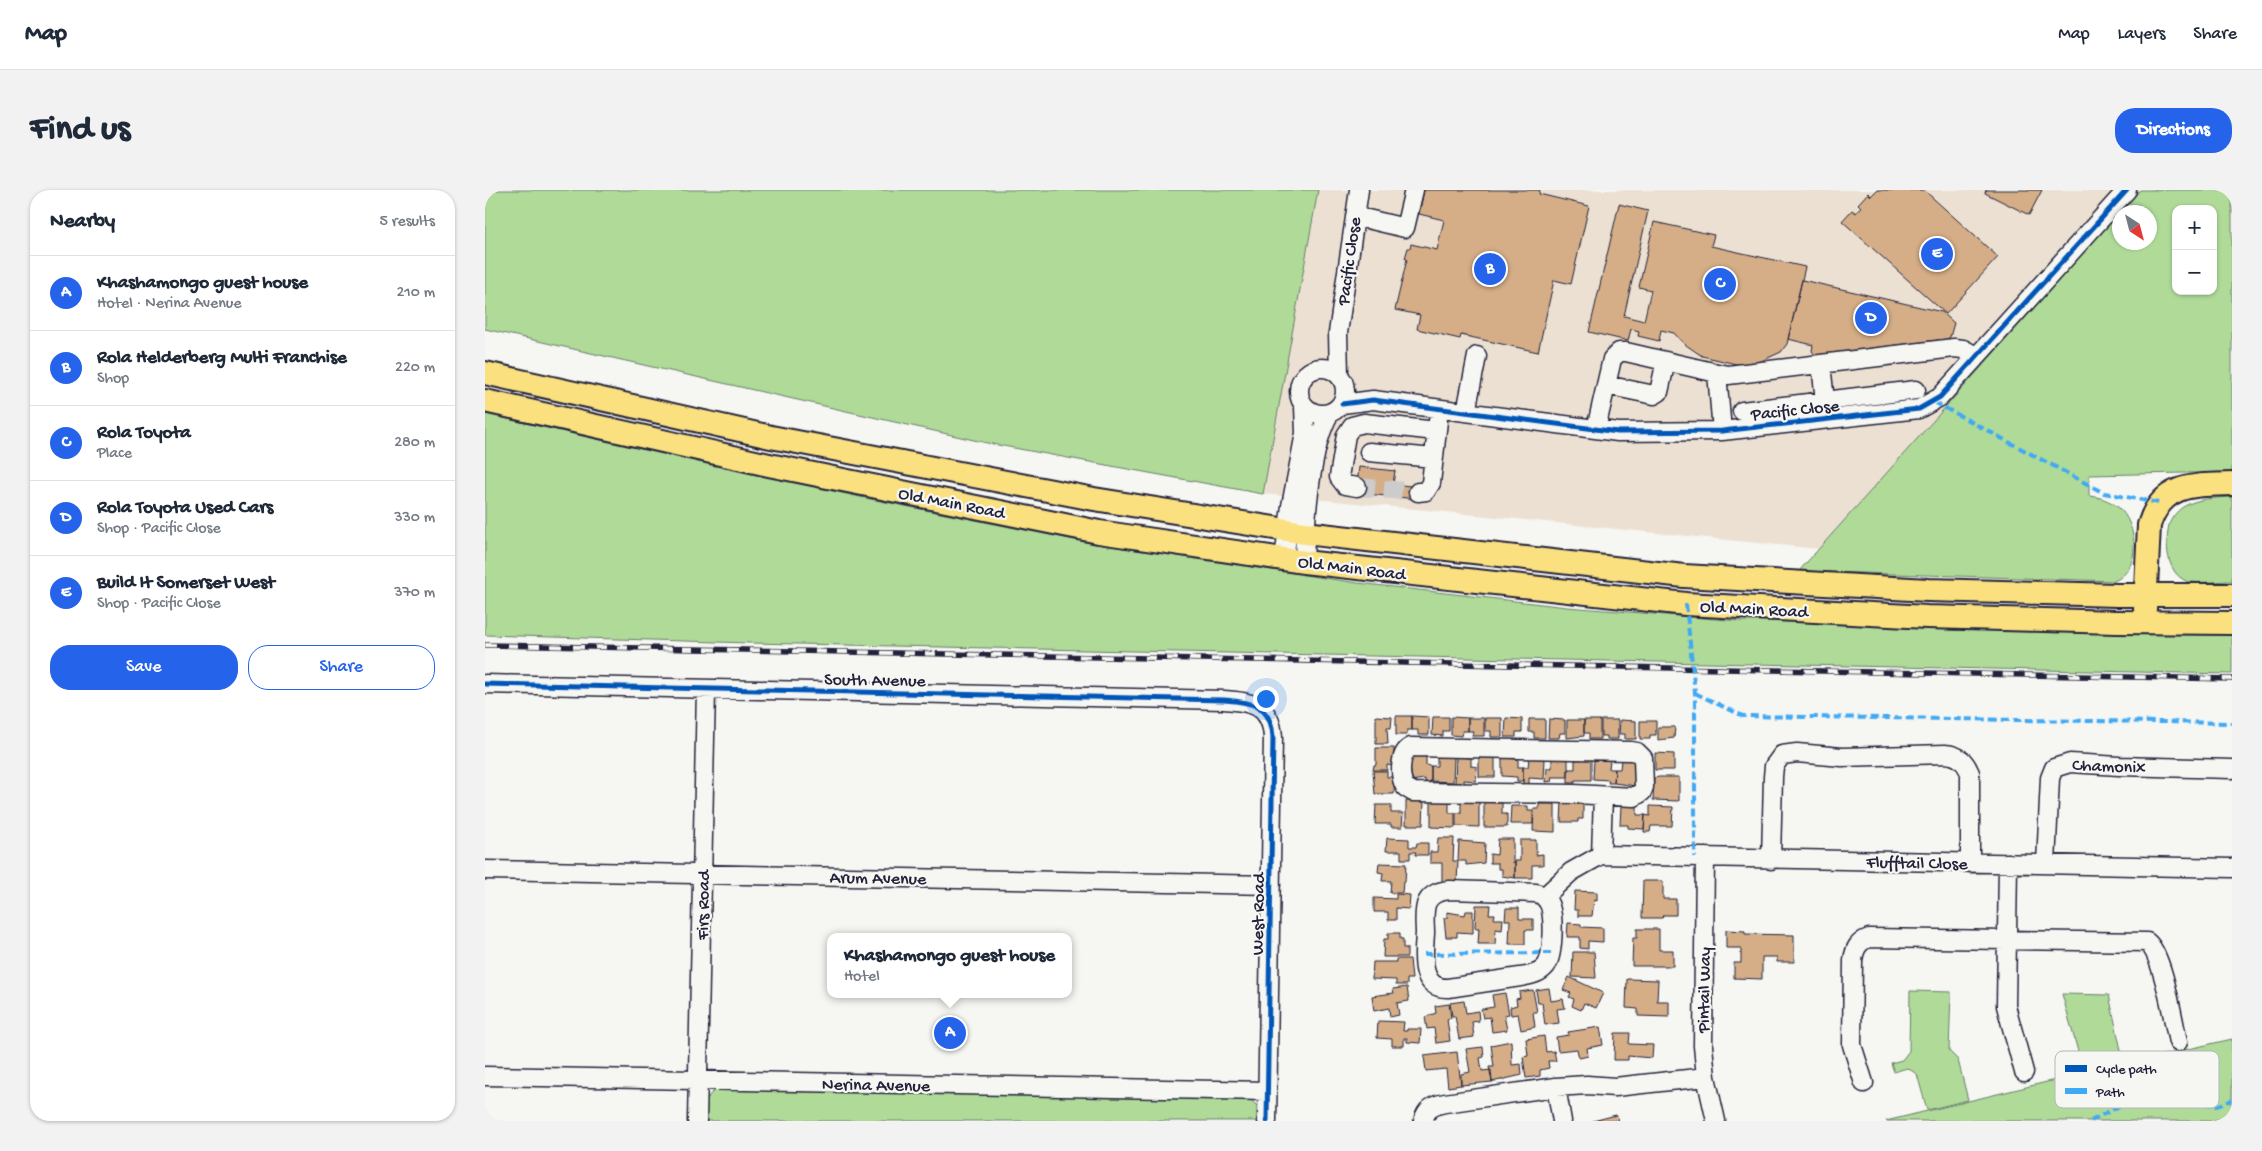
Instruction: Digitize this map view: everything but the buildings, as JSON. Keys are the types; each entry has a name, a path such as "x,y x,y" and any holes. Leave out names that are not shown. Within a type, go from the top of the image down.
{"main road":[{"name":"Old Main Road","path":"485,373 771,437 1094,499 1296,532 1684,576 1928,590 2145,595 2232,594"},
{"name":"Old Main Road","path":"485,401 769,465 1089,530 1294,561 1685,604 1927,617 2232,623"},
{"path":"2144,622 2149,525 2152,514 2159,503 2178,489 2188,486 2232,484"}],"street":[{"path":"1356,199 1405,228 1414,190"},
{"name":"Pacific Close","path":"1373,400 1618,432 1722,431 1919,409 1940,397 2127,190"},
{"name":"Pacific Close","path":"1338,333 1356,199"},
{"path":"1316,369 1338,333"},
{"path":"1296,532 1319,438 1346,394 1342,379 1338,333"},
{"path":"1596,429 1612,359 1619,352 1728,375 1954,348 1963,349 1976,356"},
{"path":"1466,412 1477,356"},
{"path":"1606,385 1653,395 1659,392 1666,361"},
{"path":"1821,364 1825,401"},
{"path":"1294,561 1305,433 1299,386 1305,375 1316,369 1328,369 1373,400"},
{"path":"1717,374 1722,431"},
{"path":"1741,411 1916,390"},
{"path":"1303,406 1318,414 1373,400"},
{"path":"1418,492 1426,491 1430,486 1439,408"},
{"path":"1357,487 1345,485 1339,477 1346,435 1352,426 1364,423 1436,431"},
{"path":"1369,452 1434,458"},
{"name":"South Avenue","path":"485,684 1224,700 1247,701 1263,710"},
{"name":"Firs Road","path":"697,1121 706,689"},
{"name":"West Road","path":"1263,710 1272,726 1273,737 1267,1121"},
{"path":"1417,747 1631,751 1640,755 1644,763 1642,792 1634,797 1603,796 1413,792 1406,789 1403,784 1403,756 1407,749 1417,747"},
{"path":"1771,860 1773,771 1776,760 1782,756 1797,753 1842,757 1945,754 1959,757 1970,773 1970,863"},
{"name":"Chamonix","path":"2046,864 2049,778 2052,771 2058,766 2070,763 2232,769"},
{"path":"1544,897 1571,872 1601,855 1603,796"},
{"name":"Flufftail Close","path":"1601,855 2232,868"},
{"name":"Pintail Way","path":"1705,858 1703,1046 1706,1077 1716,1121"},
{"path":"2008,863 2006,1006 2023,1072"},
{"name":"Arum Avenue","path":"485,870 1271,885"},
{"path":"1450,890 1536,893 1544,897 1549,903 1552,916 1551,953 1546,966 1539,972 1526,976 1448,988 1436,987 1431,982 1425,972 1424,962 1426,906 1438,892 1450,890"},
{"path":"1864,1083 1854,1052 1852,1036 1853,960 1859,943 1876,937 2147,942 2152,946 2159,958 2178,1042"},
{"name":"Nerina Avenue","path":"485,1076 1267,1091"},
{"path":"1423,1121 1427,1111 1436,1104 1556,1087 1587,1085 1615,1087 1706,1077"},
{"path":"1556,1087 1562,1121"}],"shaded area":[{"path":"1318,190 2140,190 2127,205 2112,205 2112,221 1819,549 1263,494"}],"green space":[{"path":"485,190 1318,190 1263,494 987,443 485,329"},
{"path":"2140,190 2232,190 2232,472 2089,475 2089,496 2111,502 2125,515 2130,524 2134,546 2133,557 2123,575 2114,581 1799,571 2112,221 2112,250 2157,250 2157,205 2126,205"},
{"path":"485,414 860,497 1090,543 1358,583 1567,607 1740,621 2232,628 2232,674 750,643 485,635"},
{"path":"2232,497 2232,581 2190,582 2179,577 2171,564 2167,548 2171,520 2188,504 2207,499"},
{"path":"1910,991 1951,992 1949,1051 1958,1060 1968,1100 1927,1110 1917,1074 1907,1068 1894,1072 1891,1063 1902,1060 1909,1051"},
{"path":"2062,994 2109,995 2121,1051 2078,1051"},
{"path":"2232,1039 2232,1117 2210,1121 1886,1121 2055,1080 2055,1108 2219,1108 2219,1051 2180,1051"},
{"path":"718,1089 1249,1098 1259,1108 1260,1121 704,1121 708,1098"}],"tunnel":[{"path":"1357,487 1418,492"}],"railway":[{"path":"485,645 2232,679"}],"marked path":[{"path":"1934,402 2104,493 2159,503"},
{"path":"1686,604 1695,693 1695,857"},
{"path":"1695,693 1743,716 2232,723"},
{"path":"1424,954 1551,953"},
{"path":"2219,1105 2232,1100"},
{"path":"2091,1121 2115,1108"}],"cycle path":[{"path":"1342,404 1373,400 1618,432 1722,431 1919,409 1940,397 2127,190"},
{"path":"485,684 1224,700 1243,702 1258,707 1268,718 1273,737 1267,1121"}],"place":[{"name":"Build It Somerset West","path":"1937,254"},
{"name":"Rola Helderberg Multi Franchise","path":"1490,269"},
{"name":"Rola Toyota","path":"1720,284"},
{"name":"Rola Toyota Used Cars","path":"1871,318"},
{"name":"Khashamongo guest house","path":"950,1033"}]}
